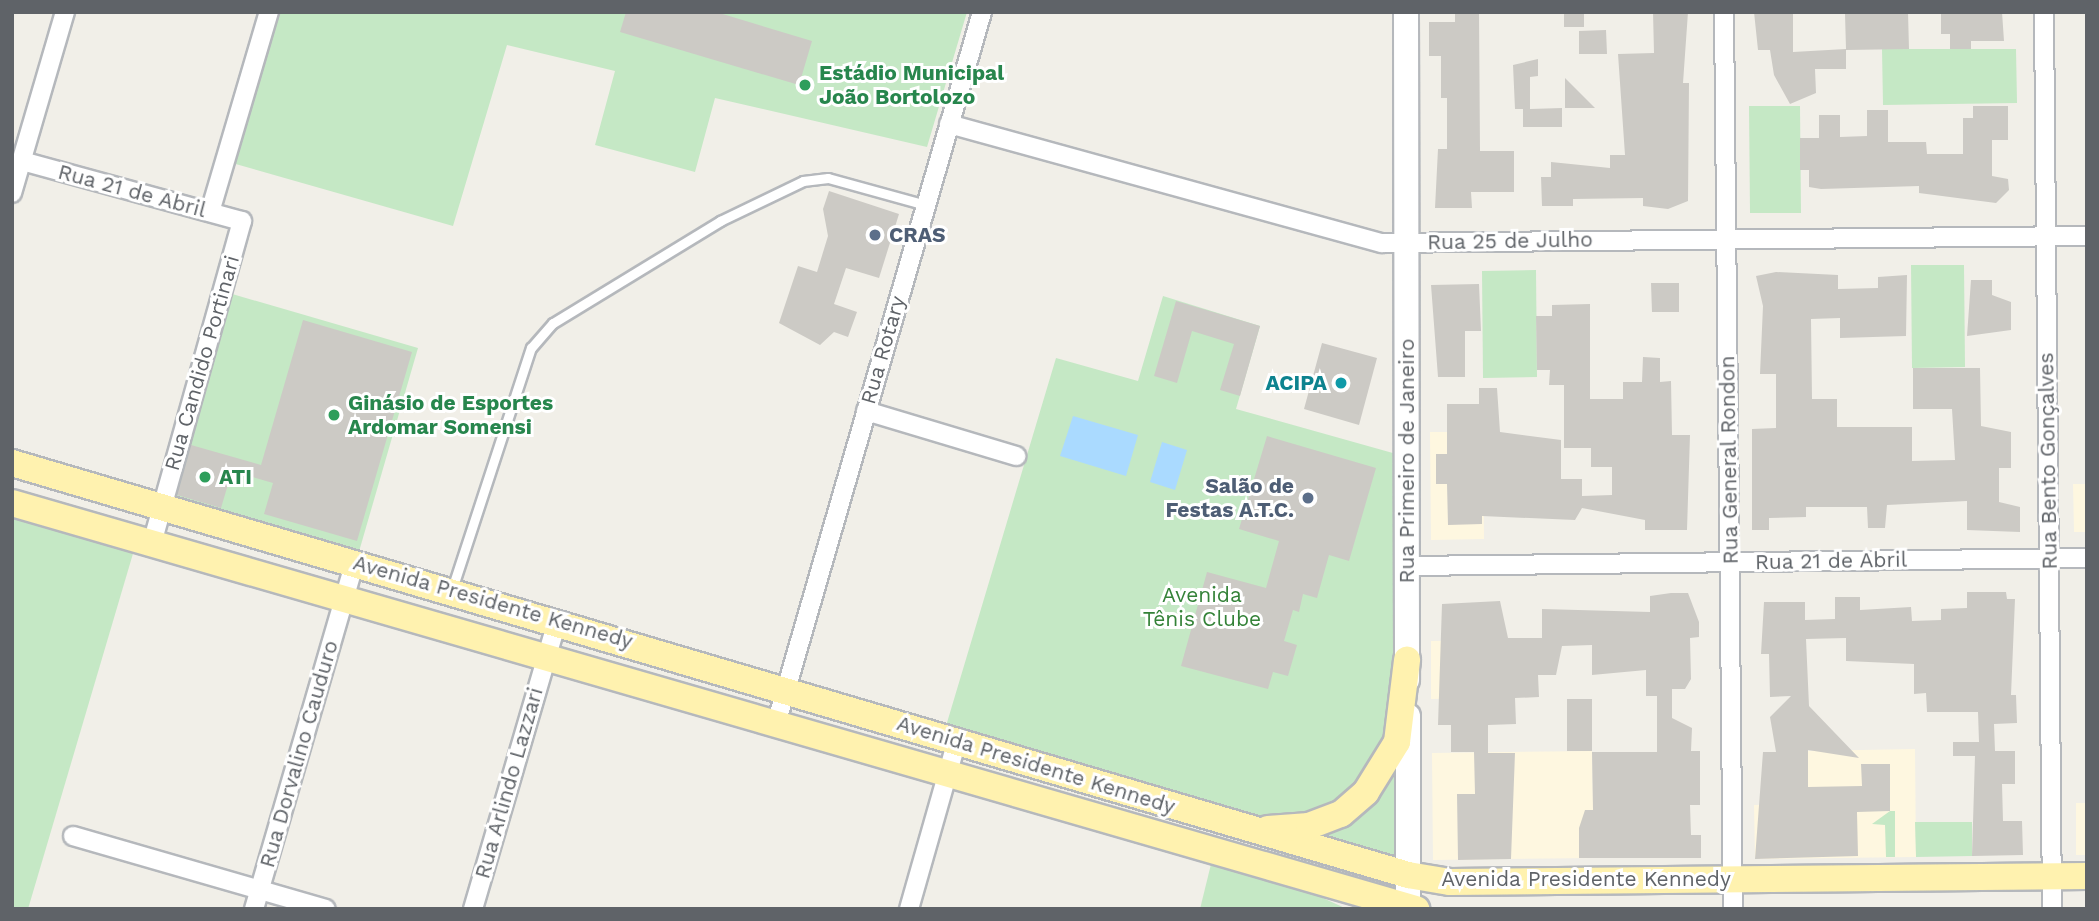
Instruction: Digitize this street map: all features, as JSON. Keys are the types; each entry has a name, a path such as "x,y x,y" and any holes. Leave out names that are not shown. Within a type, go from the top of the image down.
{"main road":[{"name":"Avenida Presidente Kennedy","path":"12,463 786,688 1235,826 1408,875 1450,882 2087,876"},
{"name":"Avenida Presidente Kennedy","path":"12,503 1416,909"},
{"path":"1235,826 1309,827 1341,814 1366,792 1396,742 1407,660"},
{"path":"1247,860 1354,909"}],"street":[{"path":"12,193 65,12"},
{"path":"210,212 269,12"},
{"name":"Rua Rotary","path":"776,724 982,12"},
{"name":"Rua Primeiro de Janeiro","path":"1406,12 1408,908"},
{"name":"Rua General Rondon","path":"1724,12 1733,909"},
{"name":"Rua Bento Gonçalves","path":"2044,12 2052,909"},
{"name":"Rua 25 de Julho","path":"949,124 1382,243 2087,236"},
{"name":"Rua 21 de Abril","path":"22,161 242,221"},
{"name":"Rua Candido Portinari","path":"152,544 242,221"},
{"path":"866,411 1016,456"},
{"name":"Rua 21 de Abril","path":"1407,566 2087,558"},
{"name":"Rua Dorvalino Cauduro","path":"254,909 355,562"},
{"name":"Rua Arlindo Lazzari","path":"473,909 557,621"},
{"path":"909,909 957,740"},
{"path":"73,836 326,909"}],"lane":[{"path":"452,590 531,348 552,323 720,221 803,181 828,178 926,205"}],"shaded area":[{"path":"1430,432 1483,432 1484,539 1431,540"},
{"path":"2073,484 2087,484 2087,532 2074,532"},
{"path":"1485,640 1485,698 1431,699 1431,641"},
{"path":"1915,749 1916,857 1755,859 1754,805 1808,804 1807,751"},
{"path":"1592,751 1594,858 1433,860 1432,753"},
{"path":"2076,803 2087,803 2087,855 2076,855"}],"green space":[{"path":"269,12 967,12 927,147 715,98 695,172 595,145 615,71 507,45 453,226 225,161"},
{"path":"1882,49 2016,49 2017,103 1883,105"},
{"path":"1749,106 1800,106 1801,213 1750,213"},
{"path":"1911,265 1964,265 1965,367 1912,368"},
{"path":"1536,270 1537,377 1483,378 1482,271"},
{"path":"222,291 418,348 358,555 163,499"},
{"name":"Avenida Tênis Clube","path":"1163,296 1260,326 1236,409 1407,457 1403,707 1366,792 1276,830 943,736 1056,358 1138,381"},
{"path":"12,503 137,540 28,909 12,909"},
{"path":"1403,748 1403,867 1290,836 1326,826"},
{"path":"1890,811 1895,811 1895,857 1886,857 1885,825 1872,824"},
{"path":"1915,822 1972,822 1972,856 1916,857"},
{"path":"1213,856 1266,872 1347,909 1200,909"}],"water":[{"path":"1073,416 1138,435 1126,476 1060,456"},
{"path":"1162,442 1187,450 1175,490 1150,482"}],"building":[{"path":"626,12 716,12 812,41 799,85 620,32"},
{"path":"1455,12 1479,12 1480,151 1514,151 1514,192 1471,192 1472,208 1435,208 1438,149 1447,149 1447,98 1441,98 1441,56 1429,56 1429,22 1455,22"},
{"path":"1564,12 1584,12 1584,27 1564,27"},
{"path":"1653,12 1688,12 1683,83 1689,83 1688,201 1668,209 1643,206 1643,198 1573,199 1573,206 1542,206 1541,177 1551,177 1551,162 1610,168 1610,155 1625,155 1618,54 1654,53"},
{"path":"1754,12 1793,12 1793,52 1846,49 1845,14 1908,12 1909,49 1846,50 1846,69 1815,69 1816,93 1790,104 1774,75 1770,50 1758,50"},
{"path":"1941,12 2002,12 2004,41 1971,41 1971,49 1950,49 1950,34 1941,34"},
{"path":"1606,30 1607,54 1579,54 1579,31"},
{"path":"1538,59 1538,76 1530,77 1530,109 1562,108 1562,127 1523,127 1523,109 1515,109 1513,65"},
{"path":"1565,78 1595,108 1565,108"},
{"path":"1973,106 2008,106 2008,140 1992,140 1992,176 2008,179 2009,190 1996,203 1919,193 1919,186 1821,189 1809,187 1809,170 1800,170 1800,138 1819,138 1819,115 1840,115 1840,137 1867,136 1867,110 1888,110 1888,142 1926,142 1927,154 1963,154 1963,118 1973,118"},
{"path":"829,191 899,214 879,278 846,268 834,304 857,312 848,337 834,332 820,345 779,323 798,266 817,272 828,236 823,209"},
{"path":"1776,272 1838,275 1838,289 1878,288 1878,277 1907,275 1906,336 1840,338 1840,318 1811,319 1812,399 1837,399 1837,427 1912,427 1912,461 1955,460 1952,409 1913,409 1913,368 1980,368 1981,426 2011,432 2011,468 1999,468 1999,502 2020,507 2020,532 1967,530 1967,501 1887,505 1885,528 1868,528 1867,507 1806,507 1806,517 1769,518 1769,530 1752,530 1752,429 1776,428 1776,374 1760,374 1763,306 1756,276"},
{"path":"1971,280 1992,280 1992,295 2011,302 2011,330 1967,336"},
{"path":"1651,283 1679,283 1679,312 1652,312"},
{"path":"1479,284 1481,331 1465,331 1465,377 1438,377 1431,285"},
{"path":"1176,301 1260,326 1240,396 1220,390 1234,344 1192,331 1177,383 1154,376"},
{"path":"1590,304 1590,399 1623,399 1623,382 1642,382 1643,357 1660,358 1660,382 1671,381 1672,435 1690,435 1687,530 1645,530 1645,520 1582,508 1575,520 1482,516 1482,524 1448,525 1447,484 1436,484 1436,454 1447,454 1447,404 1479,404 1479,388 1497,388 1500,432 1561,440 1561,479 1582,479 1582,496 1612,495 1612,467 1591,467 1591,448 1564,448 1564,385 1549,385 1550,370 1537,370 1536,316 1552,316 1552,305"},
{"name":"Ginásio de Esportes Ardomar Somensi","path":"303,320 412,352 357,541 264,514 273,483 232,471 221,508 177,495 191,445 261,465"},
{"name":"ACIPA","path":"1322,343 1377,358 1359,425 1304,409"},
{"path":"1267,436 1376,468 1349,561 1329,555 1317,598 1303,594 1299,612 1293,610 1284,641 1297,645 1288,676 1273,672 1268,689 1181,666 1207,572 1266,588 1279,541 1239,529"},
{"path":"1967,592 2006,592 2007,599 2015,599 2011,695 2016,695 2017,723 1994,724 1995,751 2015,751 2015,784 2002,784 2003,821 2022,821 2023,855 1972,856 1975,756 1953,756 1953,742 1979,742 1978,712 1927,712 1926,693 1914,694 1914,664 1846,661 1846,638 1806,639 1809,706 1859,758 1808,750 1808,787 1862,786 1861,764 1890,764 1890,811 1857,812 1858,856 1755,859 1763,752 1776,752 1770,717 1791,696 1770,697 1769,654 1761,654 1764,602 1805,602 1805,620 1835,619 1835,597 1860,597 1860,610 1911,607 1912,621 1941,620 1941,609 1967,608"},
{"path":"1688,593 1699,622 1699,637 1690,638 1691,679 1685,689 1672,689 1672,718 1692,728 1691,751 1700,751 1700,805 1690,805 1691,835 1701,835 1701,858 1579,858 1579,828 1585,810 1593,810 1592,752 1657,752 1657,696 1646,696 1646,670 1592,675 1592,645 1562,646 1556,675 1538,675 1539,697 1515,698 1516,724 1488,725 1488,753 1515,753 1511,859 1458,860 1457,794 1475,794 1474,752 1451,752 1451,725 1438,725 1442,604 1500,601 1508,638 1542,638 1542,609 1650,612 1650,596"},
{"path":"1567,699 1592,699 1592,751 1567,751"}],"place":[{"name":"Estádio Municipal João Bortolozo","path":"805,85"},
{"name":"CRAS","path":"875,235"},
{"name":"ACIPA","path":"1341,383"},
{"name":"Ginásio de Esportes Ardomar Somensi","path":"334,415"},
{"name":"ATI","path":"205,477"},
{"name":"Salão de Festas A.T.C.","path":"1308,498"}]}
